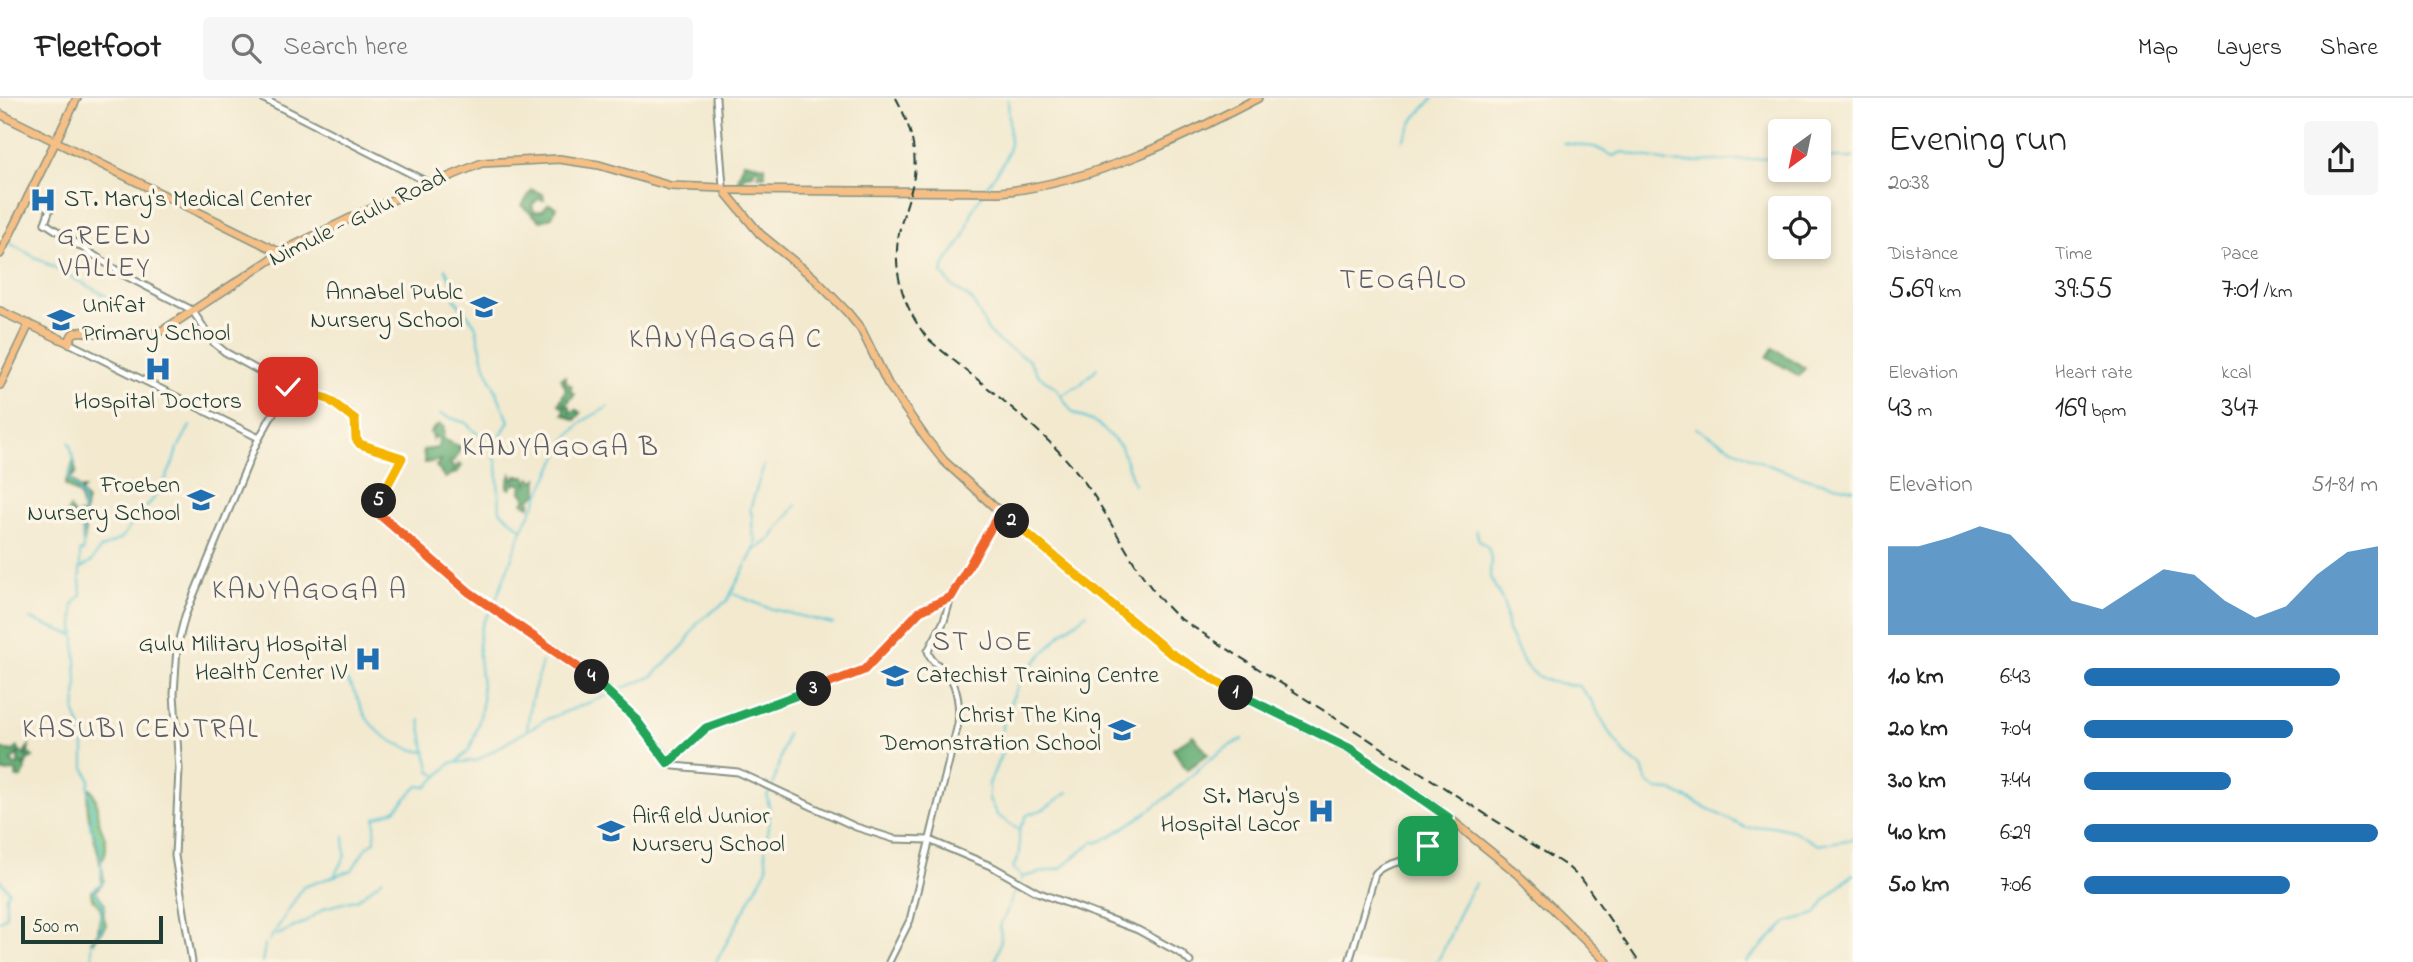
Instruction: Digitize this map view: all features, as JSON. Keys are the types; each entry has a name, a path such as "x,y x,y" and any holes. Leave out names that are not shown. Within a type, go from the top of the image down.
{"main road":[{"path":"0,254 77,98"},
{"name":"Nimule - Gulu Road","path":"69,343 72,335 79,332 121,337 150,335 192,312 281,253 338,223 482,163 551,159 598,165 670,186 1000,192 1037,188 1069,180 1212,124 1258,98"},
{"path":"0,114 281,253"},
{"path":"726,189 760,234 813,276 848,313 861,329 888,384 925,437 944,461 1000,512 1176,656 1256,704 1349,748 1449,818 1517,873 1607,962"},
{"path":"0,311 28,328 69,343"},
{"path":"1,380 28,328"}],"street":[{"path":"262,98 429,183"},
{"path":"716,98 726,189"},
{"path":"28,196 50,209 45,223 112,270 192,312 220,348 288,387 330,400 355,419 356,439 360,444 402,458 377,504 380,515 469,592 606,687 652,739 668,763 678,768 738,772 856,827 894,839 929,840 993,867 1037,892 1149,935 1190,962"},
{"path":"69,343 259,438"},
{"path":"192,962 174,856 179,769 174,694 177,647 185,616 254,448 288,387"},
{"path":"889,962 907,929 960,713 949,676 931,660 928,651 944,621 951,597 1000,512"},
{"path":"668,763 706,728 864,670 920,611 951,597"},
{"path":"1349,962 1375,874 1380,868 1423,852 1449,818"}],"green space":[{"path":"744,162 765,166 765,176 757,176 759,170 755,168 753,174 745,175 741,187 736,186"},
{"path":"532,190 543,194 544,200 538,199 532,205 534,212 542,211 549,204 556,207 552,217 541,221 522,206"},
{"path":"1773,348 1805,368 1799,376 1767,357"},
{"path":"565,376 567,383 572,386 570,390 575,394 565,405 570,406 570,413 576,410 581,413 575,420 563,414 565,409 559,404 566,389 561,378"},
{"path":"439,424 444,427 443,439 461,447 455,460 450,462 454,469 451,475 445,478 436,466 441,460 425,463 423,450 438,448 439,439 434,436 433,440 430,432"},
{"path":"74,461 76,473 70,478 79,489 84,489 81,492 87,501 83,545 82,524 69,524 67,512 70,508 75,517 84,515 80,496 65,485"},
{"path":"459,464 462,466 452,474"},
{"path":"511,474 514,480 516,476 526,476 527,484 531,478 534,481 538,478 538,493 530,499 530,506 523,503 526,498 521,492 522,484 514,484 510,489 507,487"},
{"path":"1193,735 1208,754 1187,770 1173,749"},
{"path":"29,746 28,753 33,757 27,760 26,765 22,764 26,769 21,778 16,777 17,771 2,772 0,749 14,751 18,747 20,751 11,761 18,765 18,754 21,752 27,757 25,751"},
{"path":"90,788 95,797 106,844 100,863 87,806"},
{"path":"102,868 104,881 96,891 105,905 103,914 106,925 94,942 91,941 98,933 101,908 92,898 91,892 101,884"}],"waterway":[{"path":"985,189 1005,160 1010,144 1008,98"},
{"path":"1403,140 1415,118 1433,98"},
{"path":"1563,143 1595,147 1613,156 1623,152 1672,163 1768,159"},
{"path":"1831,158 1853,158"},
{"path":"983,195 975,205 965,234 942,273 951,285 973,301 988,331 1000,343 1029,360 1039,376 1055,387 1073,413 1098,424 1121,447 1134,484"},
{"path":"9,243 121,304"},
{"path":"445,268 452,282 455,300 475,324 485,366 509,421 493,449"},
{"path":"124,305 137,306"},
{"path":"1062,395 1081,384 1097,368"},
{"path":"493,608 522,530 567,438 583,421 608,407"},
{"path":"440,414 466,423 493,449 497,465 500,511 522,529"},
{"path":"179,446 190,426"},
{"path":"1696,428 1735,450 1789,473 1853,489"},
{"path":"69,442 75,463 68,477 83,498 80,576"},
{"path":"143,508 147,507 166,479 177,448"},
{"path":"613,692 653,676 685,644 698,622 727,601 754,550 756,540 750,509 764,465"},
{"path":"755,550 770,540 796,505"},
{"path":"80,569 91,562 100,549 122,538 142,509"},
{"path":"1476,531 1479,540 1488,548 1491,558 1490,577 1502,600"},
{"path":"80,579 81,595 73,605 77,682 75,713 81,729 79,736 84,743 84,767 90,780 88,786"},
{"path":"734,594 768,608 833,624"},
{"path":"1504,602 1508,631 1525,665 1537,676 1551,682 1579,686 1625,754 1642,768 1647,782 1658,790 1673,791 1746,828 1773,826 1794,831 1818,845 1853,839"},
{"path":"458,761 469,750 480,714 480,632 490,612"},
{"path":"1021,881 1022,877 1013,868 1019,854 1019,830 997,815 989,799 989,784 1002,752 1002,720 1024,674 1063,632 1087,613"},
{"path":"30,619 73,635"},
{"path":"527,729 531,701 542,662"},
{"path":"344,677 374,727 394,742 426,752 431,772 436,775"},
{"path":"269,941 303,887 352,870 365,849 375,841 375,818 395,810 418,786 427,787 451,763 476,761 545,720 608,695"},
{"path":"420,720 425,750"},
{"path":"773,785 787,734"},
{"path":"1022,877 1061,868 1094,841 1097,843 1106,839 1139,818 1210,759 1243,739"},
{"path":"88,788 93,813 90,828 100,846 103,882 94,889 104,906 100,914 101,930 91,945 93,962"},
{"path":"716,962 767,868 765,850 770,812 767,796 771,789"},
{"path":"1019,830 1027,815 1044,809 1068,792"},
{"path":"335,874 345,856 344,836"},
{"path":"1746,962 1787,922 1816,914 1826,899 1853,874"},
{"path":"277,935 303,923 325,908 358,899 383,879"},
{"path":"0,880 9,891 6,896 6,916 0,921"},
{"path":"1437,962 1476,883"},
{"path":"995,962 1001,940 1000,924 1019,885"},
{"path":"262,962 265,945"}],"railway":[{"path":"896,98 911,136 915,166 913,184 898,239 897,266 907,304 928,339 1043,435 1060,453 1089,489 1147,583 1176,616 1568,867 1584,882 1639,962"}],"place":[{"name":"ST. Mary's Medical Center","path":"43,200"},
{"name":"Annabel Publc Nursery School","path":"484,307"},
{"name":"Unifat Primary School","path":"61,320"},
{"name":"Hospital Doctors","path":"158,369"},
{"name":"Froeben Nursery School","path":"201,500"},
{"name":"Gulu Military Hospital Health Center IV","path":"368,659"},
{"name":"Catechist Training Centre","path":"895,676"},
{"name":"Christ The King Demonstration School","path":"1122,730"},
{"name":"St. Mary's Hospital Lacor","path":"1321,811"},
{"name":"Airfield Junior Nursery School","path":"611,831"}],"district":[{"name":"GREEN VALLEY","path":"105,253"},
{"name":"TEOGALO","path":"1404,281"},
{"name":"KANYAGOGA C","path":"726,340"},
{"name":"KANYAGOGA B","path":"561,448"},
{"name":"KANYAGOGA A","path":"310,591"},
{"name":"ST JOE","path":"983,643"},
{"name":"KASUBI CENTRAL","path":"141,730"}],"route":[{"path":"288,387 330,400 355,419 356,439 360,444 402,458 377,504 380,515 469,592 521,631 606,687 652,739 668,763 706,728 735,715 864,670 906,629 920,611 941,604 951,597 1000,512 1027,532 1121,614 1176,656 1256,704 1349,748 1449,818 1428,846"}]}
